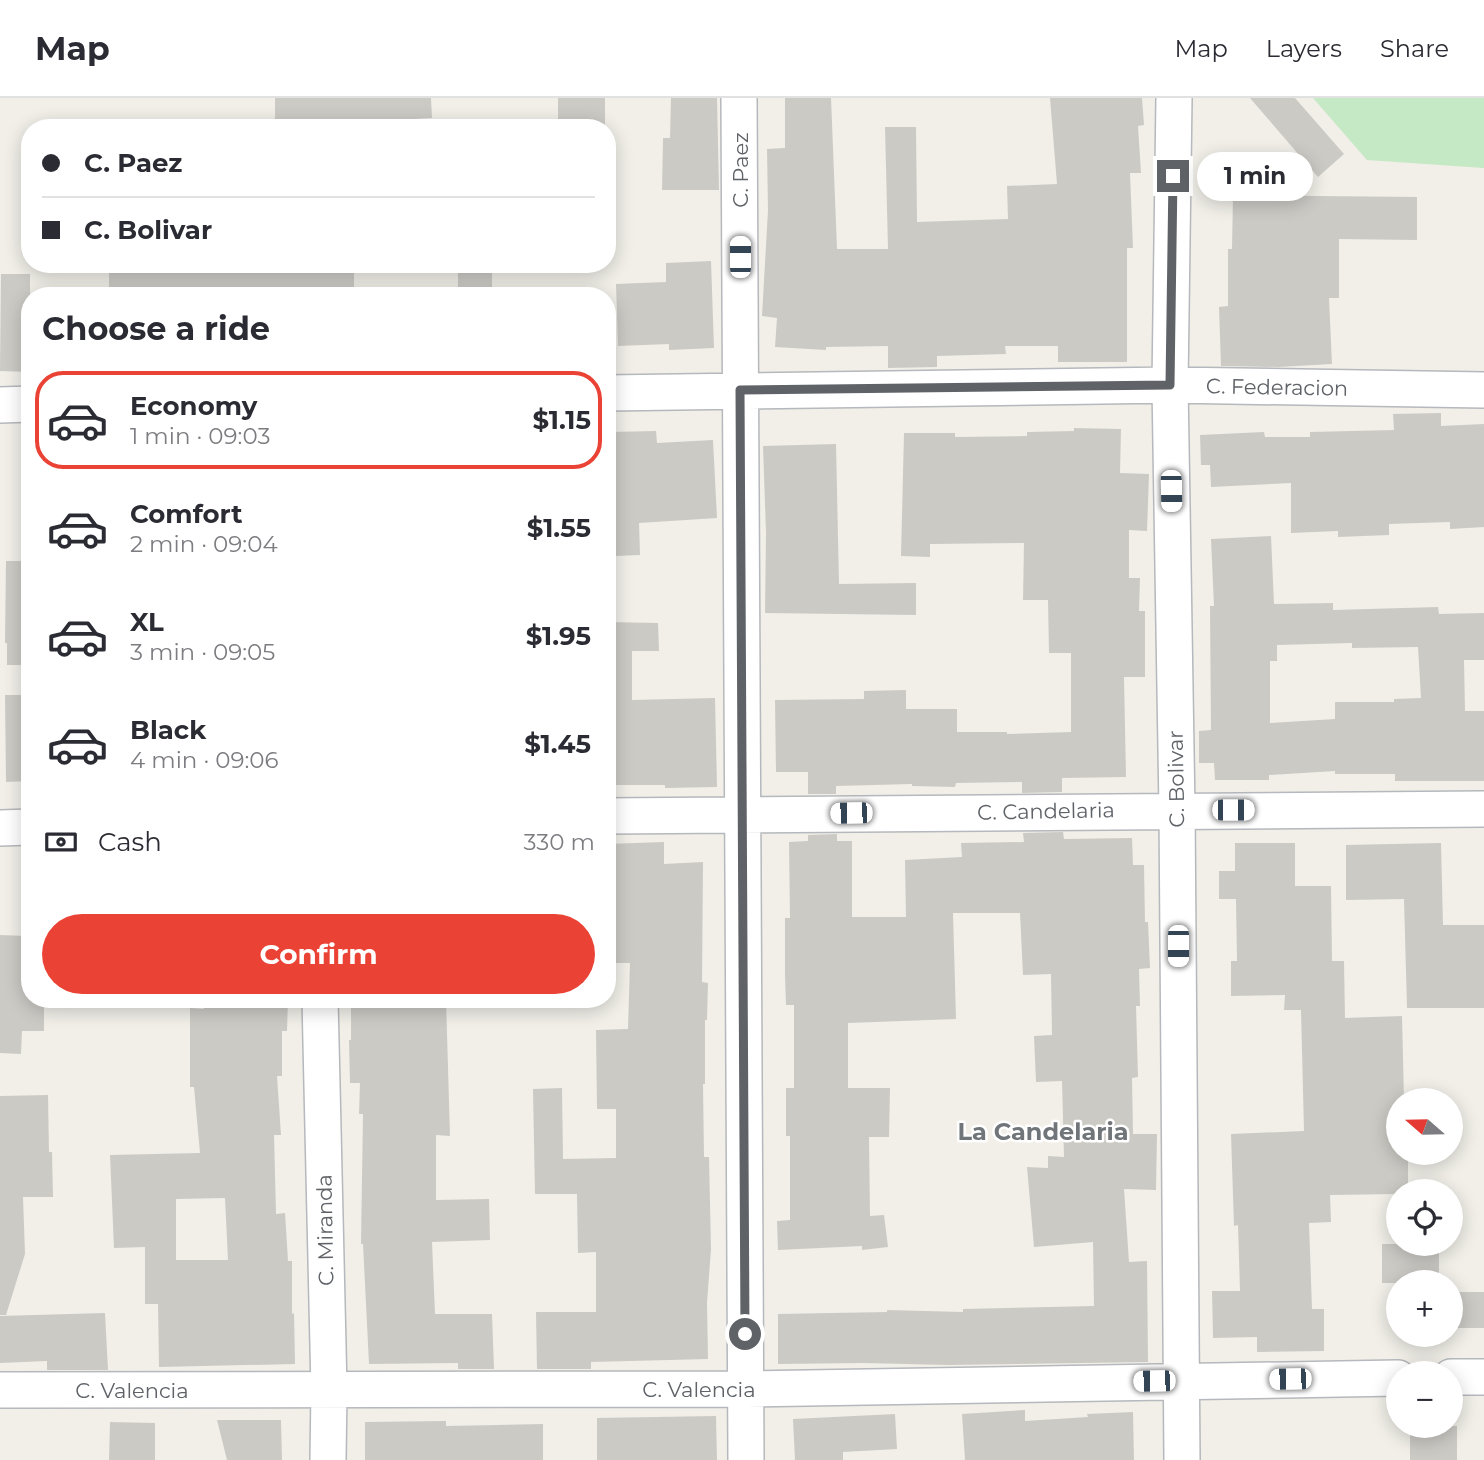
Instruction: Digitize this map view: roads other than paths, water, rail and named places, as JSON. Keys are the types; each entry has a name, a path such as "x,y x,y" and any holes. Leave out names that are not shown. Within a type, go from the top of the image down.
{"street":[{"name":"C. Paez","path":"739,98 746,1460"},
{"name":"C. Bolivar","path":"1174,98 1170,385 1177,810 1182,1460"},
{"name":"C. Federacion","path":"616,393 1170,385 1484,390"},
{"path":"0,405 21,404"},
{"name":"C. Candelaria","path":"616,816 1484,809"},
{"path":"0,828 21,827"},
{"name":"C. Miranda","path":"320,1008 329,1390 328,1460"},
{"path":"1463,1377 1484,1377"},
{"name":"C. Valencia","path":"0,1390 746,1389 1386,1378"}],"district":[{"name":"La Candelaria","path":"1043,1131"}]}
